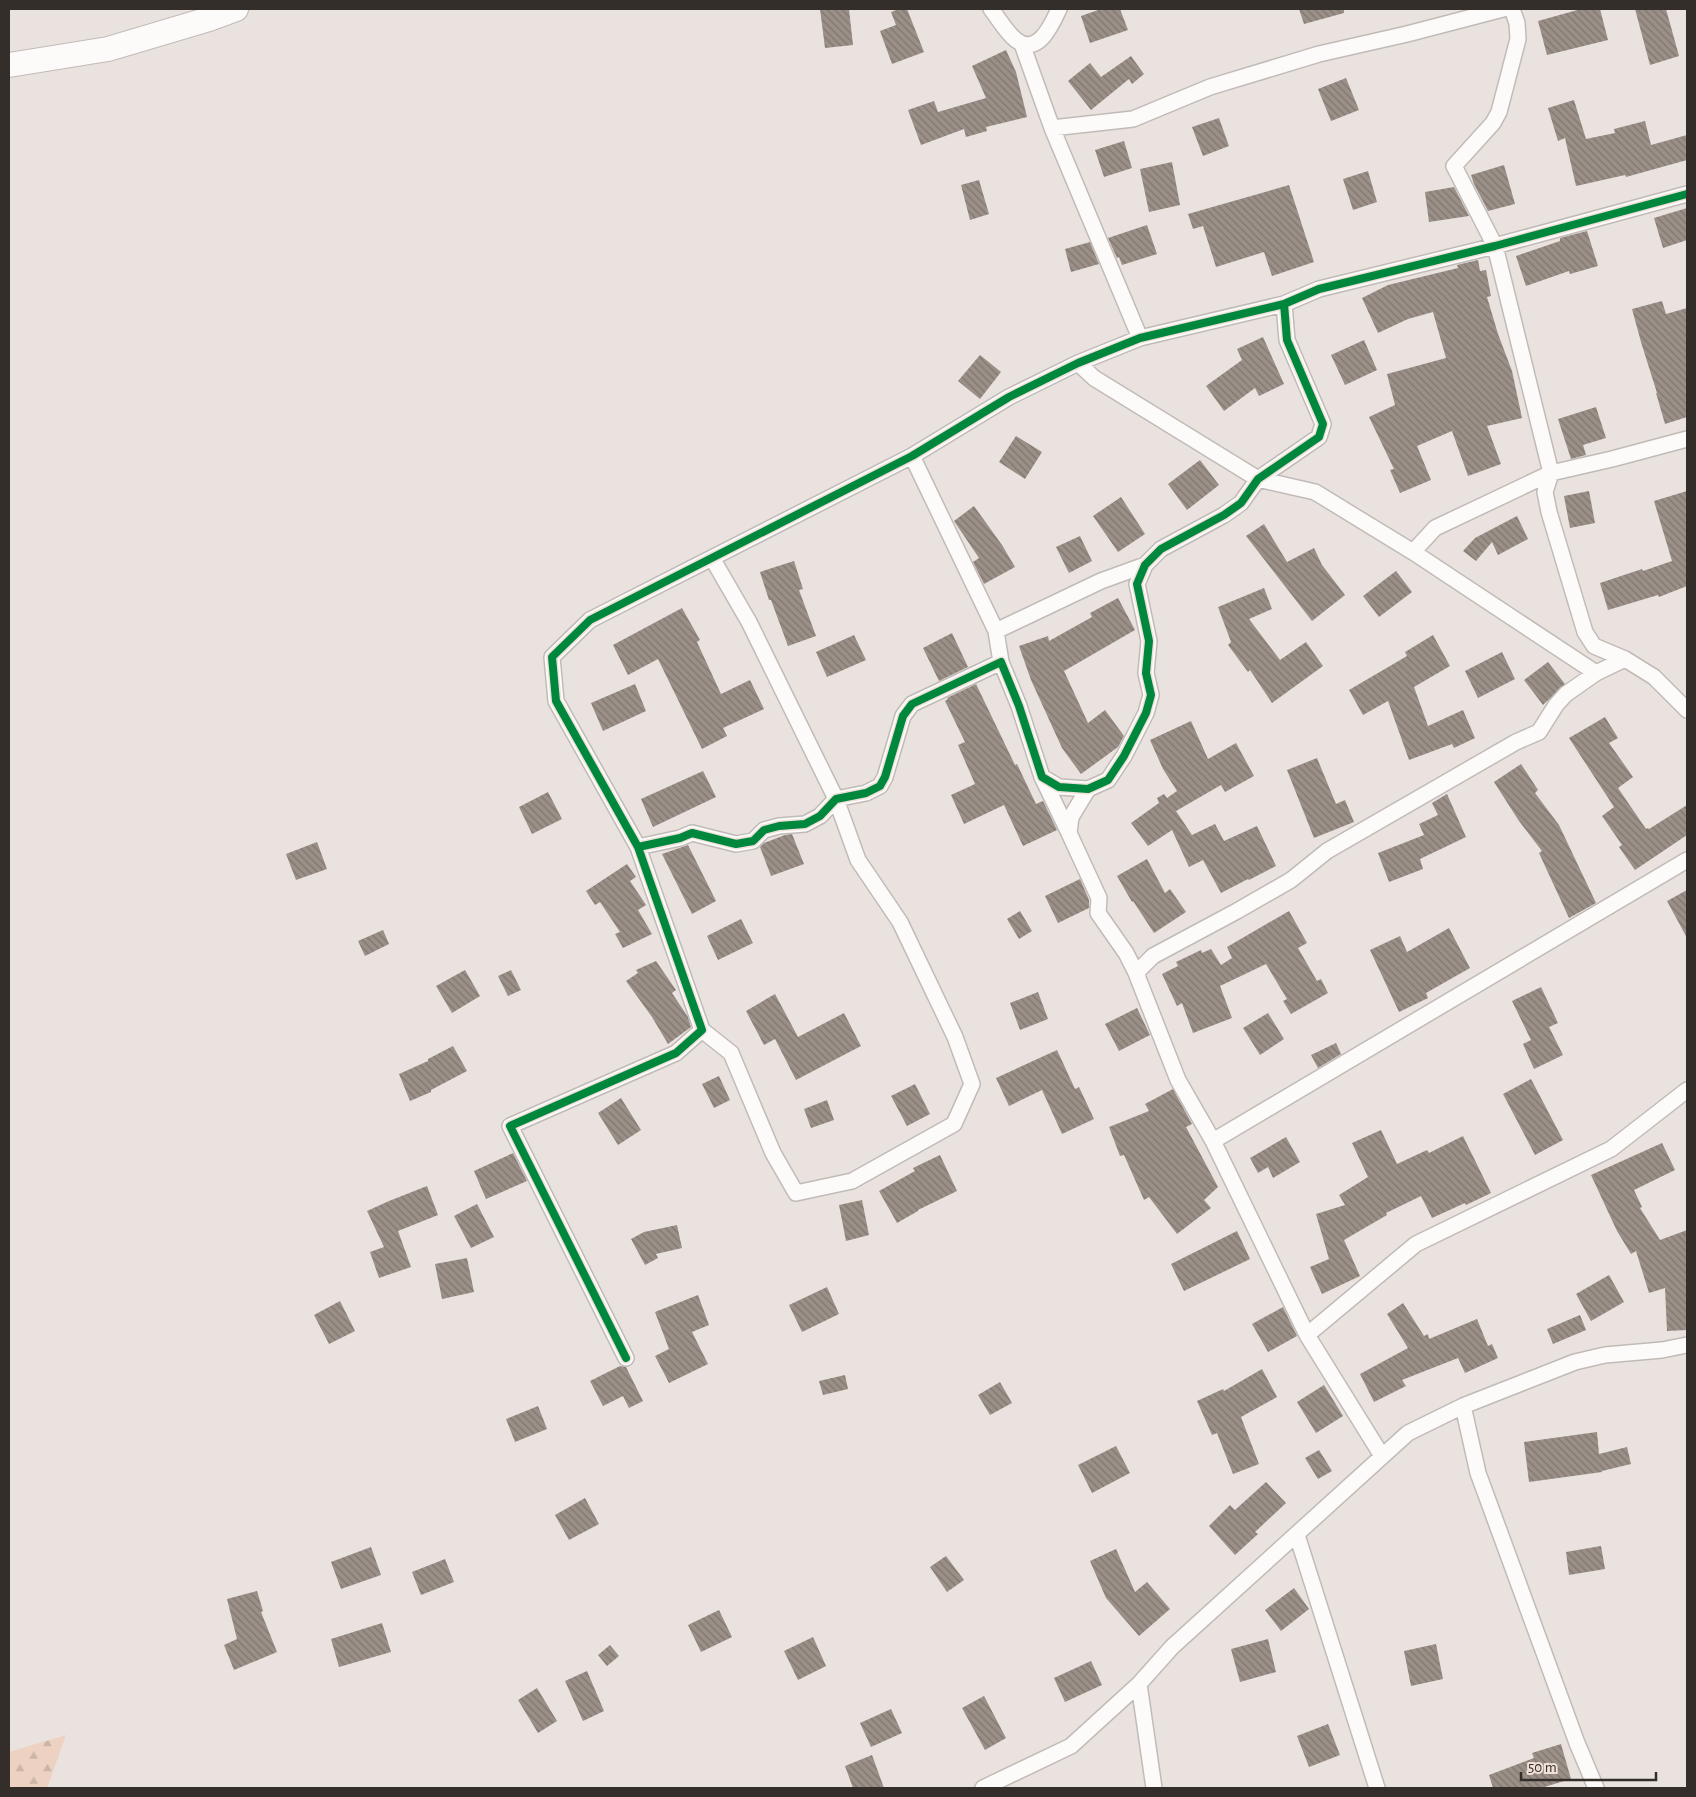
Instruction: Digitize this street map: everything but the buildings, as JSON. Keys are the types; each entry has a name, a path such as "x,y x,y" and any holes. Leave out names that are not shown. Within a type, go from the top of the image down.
{"main road":[{"path":"9,65 108,49 236,9"}],"street":[{"path":"991,9 1014,39 1022,44 1035,44 1049,32 1059,9"},
{"path":"1052,128 1133,119 1210,87 1318,54 1407,34 1503,9"},
{"path":"1512,9 1517,23 1518,39 1499,112 1493,123 1454,166 1495,246 1551,473 1545,492 1549,512 1585,632 1594,646 1596,673"},
{"path":"1022,44 1052,128 1140,338"},
{"path":"712,558 749,622 836,799 858,860 900,922 955,1037 972,1084 954,1124 852,1181 796,1193 773,1152 731,1053 702,1030 638,846 556,700 552,657 590,620 912,456 1009,397 1078,363 1140,338 1284,304 1318,289 1495,246 1687,194"},
{"path":"1042,777 1059,787 1088,789 1108,780 1124,756 1146,713 1151,695 1146,673 1149,641 1137,584 1145,565 1160,549 1224,515 1241,503 1258,479 1318,437 1323,424 1287,340 1284,304"},
{"path":"1078,363 1094,378 1258,479 1316,492 1413,552 1596,673"},
{"path":"1413,552 1435,528 1551,473 1612,460 1687,439"},
{"path":"912,456 996,631 1001,662 1019,706 1042,777 1099,898 1098,913 1126,953 1178,1080 1213,1141 1308,1335 1382,1456"},
{"path":"996,631 1101,581 1145,565"},
{"path":"1594,646 1625,659 1654,677 1685,705"},
{"path":"1136,974 1153,956 1291,880 1328,851 1516,742 1539,732 1556,705 1566,694 1596,673 1625,659"},
{"path":"638,846 680,838 692,833 736,844 753,841 764,830 779,826 805,824 820,816 836,799 866,793 880,786 885,778 903,716 912,704 1001,662"},
{"path":"1069,833 1071,817 1088,789"},
{"path":"1213,1141 1687,860"},
{"path":"626,1358 510,1126 676,1053 702,1030"},
{"path":"1308,1335 1416,1244 1611,1149 1687,1090"},
{"path":"983,1788 1071,1746 1139,1684 1172,1647 1408,1433 1463,1406 1575,1362 1605,1355 1662,1350 1687,1345"},
{"path":"1463,1406 1478,1473 1577,1743 1596,1788"},
{"path":"1297,1535 1378,1788"},
{"path":"1139,1684 1154,1788"}],"green space":[{"path":"66,1735 47,1788 9,1788 9,1752"}],"cycle path":[{"path":"638,847 680,838 692,833 736,844 753,841 764,830 779,826 805,824 820,816 836,799 866,793 880,786 885,777 903,716 912,704 1001,662 1019,706 1042,777 1059,787 1088,789 1108,780 1124,756 1146,713 1151,695 1146,673 1149,641 1137,584 1145,565 1161,549 1224,515 1241,503 1258,479 1319,437 1323,424 1287,340 1284,304 1319,289 1495,246 1687,194"},
{"path":"626,1358 510,1126 676,1053 702,1030 638,847 556,701 552,657 590,620 912,456 1009,397 1078,363 1140,338 1284,304"}]}
